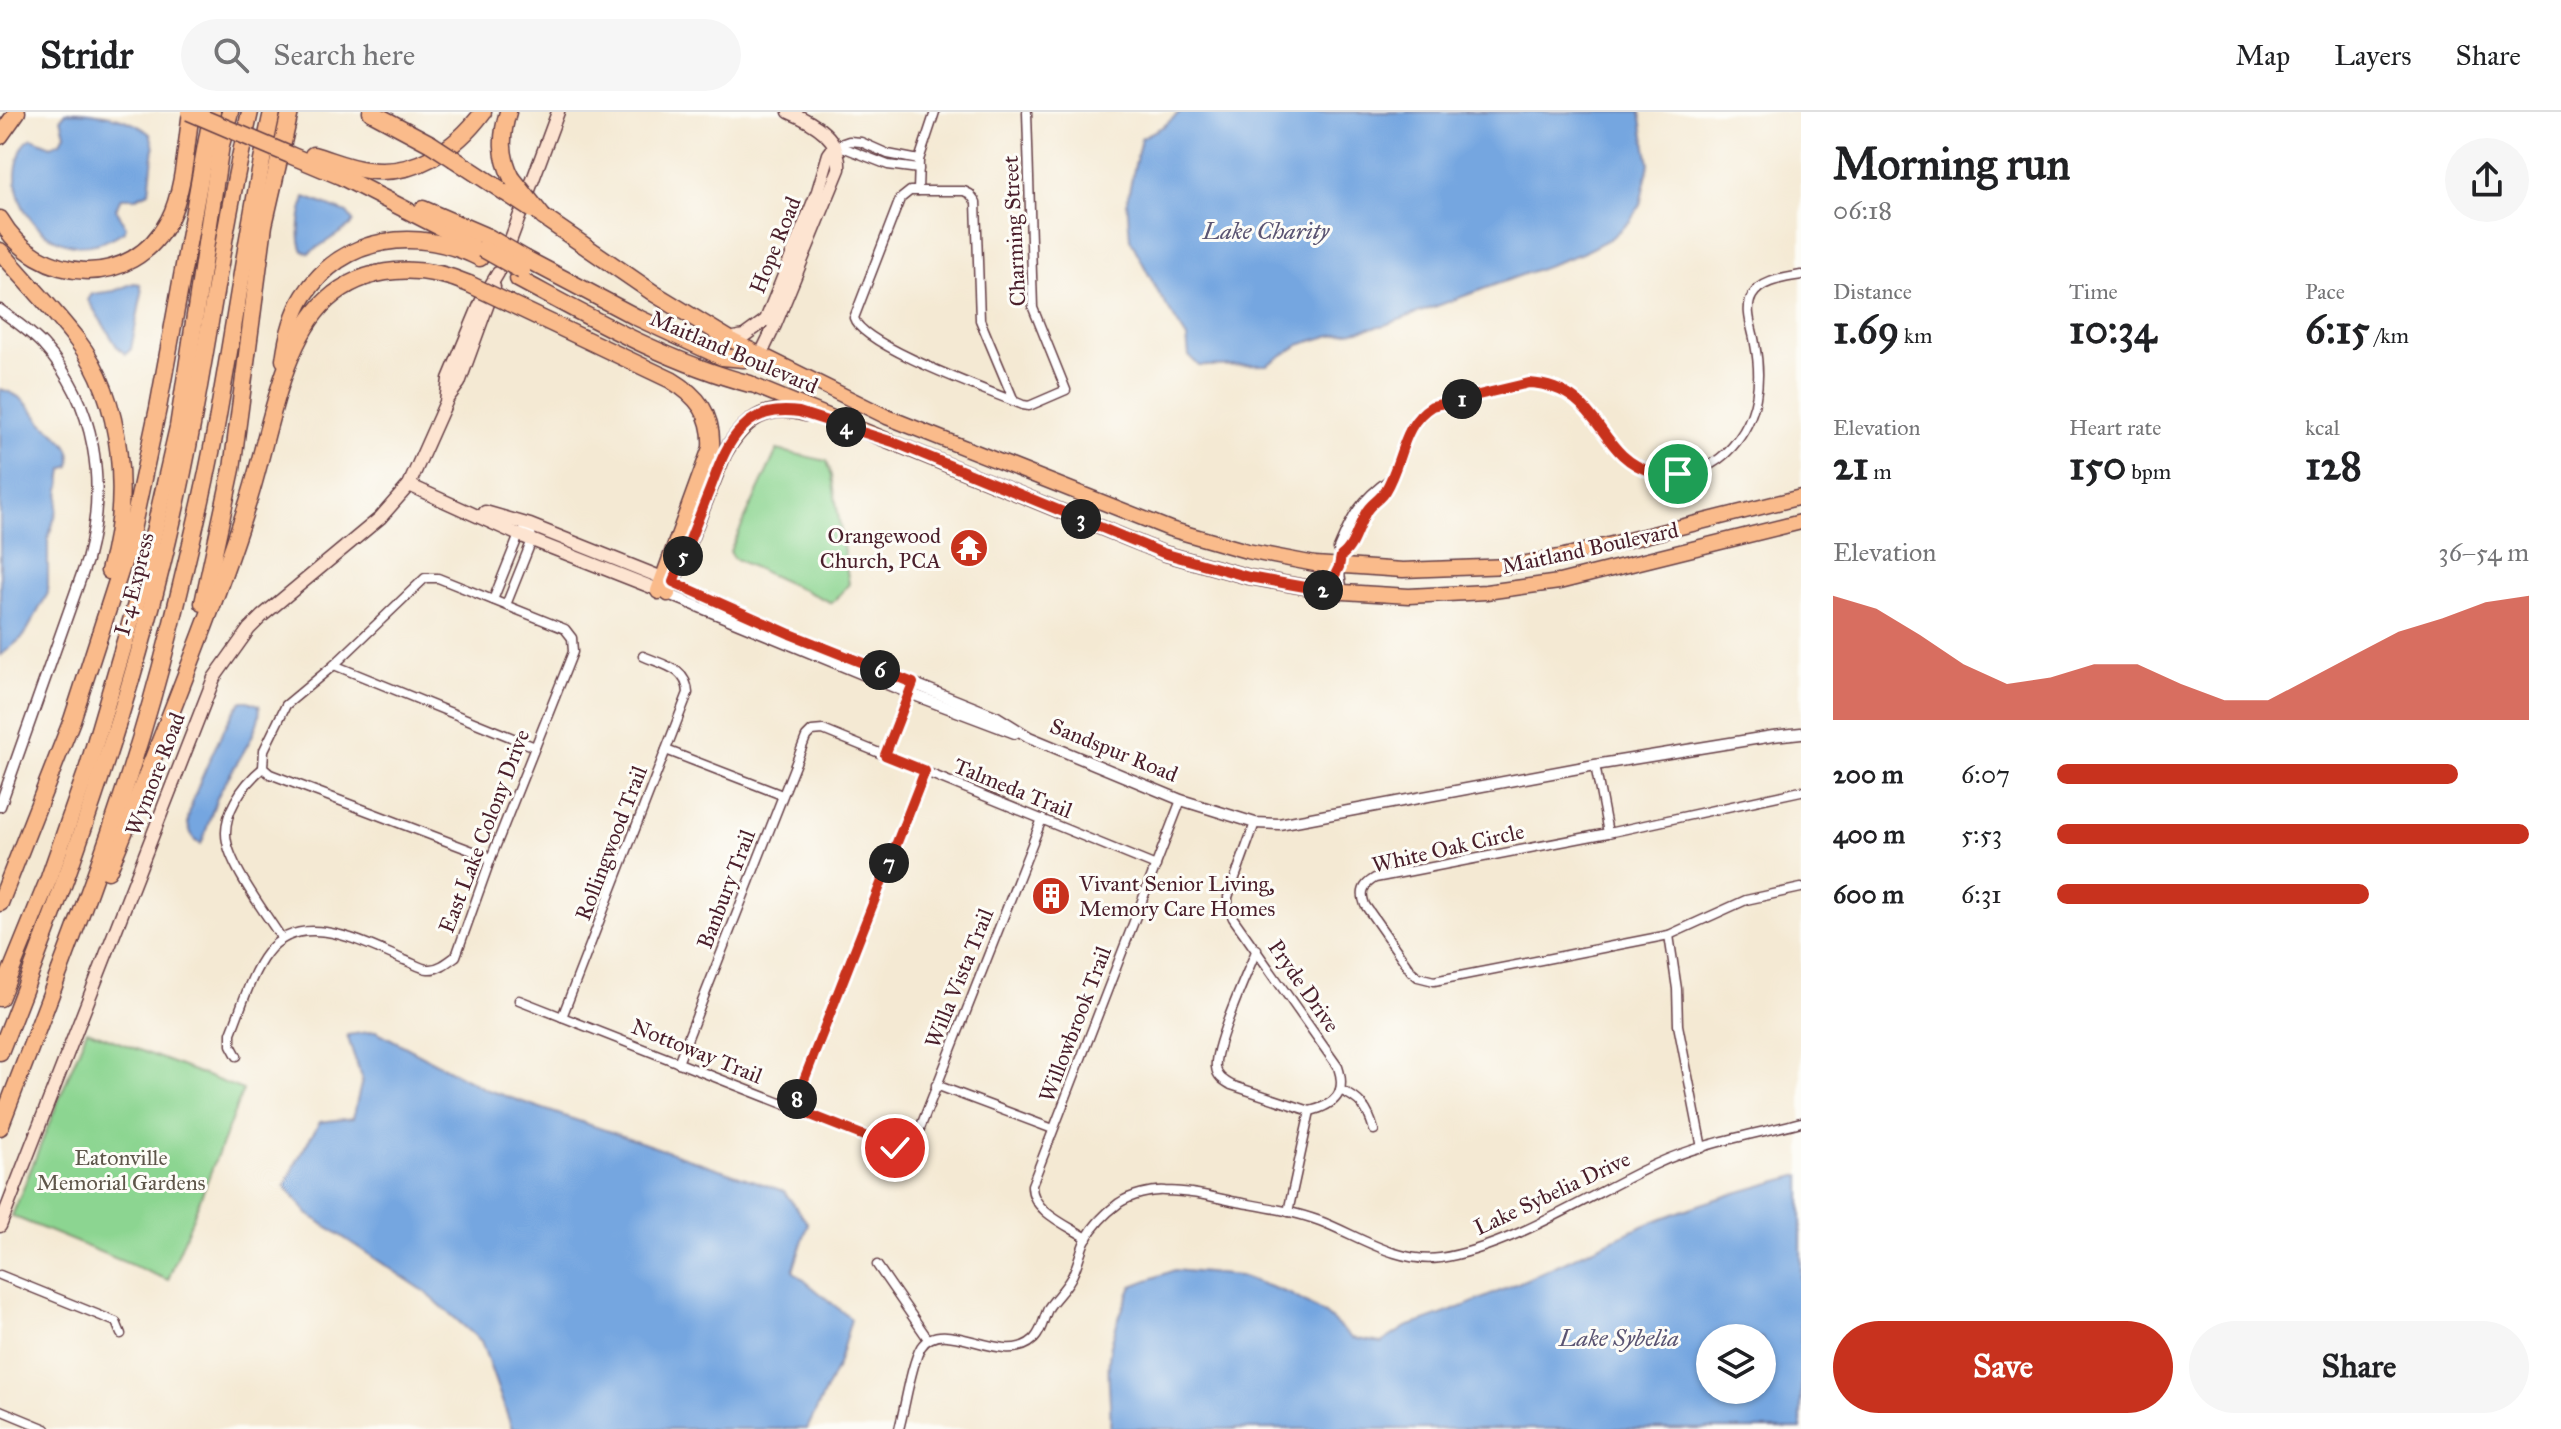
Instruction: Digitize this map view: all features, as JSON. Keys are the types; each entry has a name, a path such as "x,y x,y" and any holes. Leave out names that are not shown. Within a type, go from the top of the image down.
{"highway":[{"path":"0,136 17,112"},
{"path":"0,219 26,250 53,266 68,270 101,270 128,260 152,242 170,218 176,202 190,112"},
{"name":"Maitland Boulevard","path":"190,112 215,118 291,152 484,248 638,335 750,384"},
{"name":"I-4 Express","path":"0,998 49,878 88,767 143,580 178,427 221,145 230,112"},
{"name":"I-4 Express","path":"0,1052 81,837 138,657 168,542 188,446 250,112"},
{"path":"0,1127 103,855 169,636 207,474 249,223 272,112"},
{"path":"183,682 227,499 264,225 290,112"},
{"name":"Maitland Boulevard","path":"371,112 509,186 543,217 655,294 729,339"},
{"path":"291,152 350,167 382,171 404,169 444,151 483,112"},
{"path":"508,112 502,145 509,186"},
{"path":"0,903 72,720 129,544 142,492 215,118"},
{"path":"279,393 290,326 297,310 314,283 339,261 370,246 406,240 431,240 484,248"},
{"path":"0,251 78,342 105,395 119,452 120,531 72,720"},
{"path":"76,928 95,900 183,682 249,500 279,393 305,326 326,301 351,283 386,273 411,270 435,272 469,284 686,389 704,409 712,433 711,448 666,586"},
{"path":"522,270 722,357 744,359 760,356"}],"main road":[{"name":"Wymore Road","path":"0,1226 214,678 262,616 380,518 409,485 446,402 449,379 483,298 498,273 558,112"},
{"path":"789,112 819,126 836,146"},
{"name":"Hope Road","path":"729,339 744,336 766,320 818,191 829,154 836,146 840,157 836,177 760,356"},
{"name":"Maitland Boulevard","path":"729,339 887,417 1170,529 1258,554 1434,570 1510,566 1564,556 1801,497"},
{"name":"Maitland Boulevard","path":"750,384 1163,553 1249,577 1327,591 1409,596 1471,593 1559,582 1801,522"},
{"path":"666,586 724,454 743,427 755,418 769,412 799,412 893,442"},
{"name":"Sandspur Road","path":"409,485 519,535 666,586"},
{"name":"Sandspur Road","path":"447,501 530,525 666,586"}],"street":[{"path":"918,191 919,164 935,112"},
{"name":"Charming Street","path":"1014,401 1029,406 1066,390 1033,308 1027,112"},
{"path":"836,146 888,165 919,164"},
{"path":"910,191 964,191 976,202 980,320 1014,401 920,362 860,329 855,323 855,310 900,199 910,191"},
{"path":"1343,593 1338,549 1349,522 1360,503 1392,478 1412,423 1432,406 1529,383 1544,384 1576,398 1590,411 1606,438 1638,466 1653,472 1678,474 1701,469 1722,458 1740,438 1753,412 1760,379 1748,311 1751,297 1759,287 1774,280 1801,275"},
{"path":"0,310 42,344 69,381 88,425 97,475 95,524 87,560 0,806"},
{"path":"493,600 519,535 530,525"},
{"path":"506,605 532,540 530,525"},
{"path":"509,561 522,566"},
{"path":"1327,591 1340,562"},
{"name":"East Lake Colony Drive","path":"282,939 322,931 346,936 428,969 443,965 456,956 491,858 573,652 572,638 565,629 438,578 425,578 334,665"},
{"name":"Sandspur Road","path":"666,586 786,642 997,717 1029,737 1181,800 1255,823 1279,824 1595,765 1801,733"},
{"name":"Sandspur Road","path":"666,586 779,630 911,688"},
{"name":"Rollingwood Trail","path":"562,1017 688,693 687,681 679,671 643,656"},
{"path":"237,1056 231,1045 231,1033 267,952 282,939 232,859 226,841 227,829 233,806 247,781 263,768 264,750 286,705 334,665 535,747"},
{"path":"885,755 911,688"},
{"name":"Talmeda Trail","path":"812,731 823,730 1156,866"},
{"name":"Banbury Trail","path":"678,1063 782,795 806,737 812,731"},
{"path":"666,750 782,795"},
{"path":"1595,765 1608,833"},
{"path":"263,768 270,774 491,858"},
{"path":"793,1108 925,771"},
{"name":"White Oak Circle","path":"1801,791 1608,833 1375,878 1367,883 1362,897 1411,971 1434,981 1669,935 1746,900 1801,888"},
{"name":"Willowbrook Trail","path":"1087,1238 1037,1205 1031,1196 1032,1185 1181,800"},
{"name":"Willa Vista Trail","path":"906,1147 917,1136 1042,819"},
{"name":"Pryde Drive","path":"1255,823 1228,897 1228,907 1338,1067 1342,1079 1340,1090"},
{"path":"1669,935 1677,989 1678,1025 1702,1148"},
{"path":"1257,949 1217,1052 1217,1072 1221,1079 1310,1111 1334,1101 1340,1090 1364,1105 1374,1130"},
{"name":"Nottoway Trail","path":"519,1000 895,1148 906,1147"},
{"path":"936,1085 1053,1129"},
{"path":"1288,1212 1310,1111"},
{"name":"Lake Sybelia Drive","path":"928,1339 949,1336 1004,1349 1025,1346 1041,1330 1048,1310 1067,1284 1087,1238 1099,1222 1121,1202 1142,1194 1162,1190 1187,1192 1288,1212 1317,1220 1398,1254 1436,1259 1469,1252 1520,1231 1658,1163 1801,1122"},
{"path":"877,1265 928,1339 917,1356 899,1429"},
{"path":"0,1275 116,1322 121,1334"},
{"path":"0,1410 46,1429"}],"green space":[{"path":"777,450 827,461 849,584 832,603 733,558 730,551"},
{"name":"Eatonville Memorial Gardens","path":"87,1030 243,1090 168,1280 12,1216"}],"water":[{"path":"66,112 121,119 150,134 154,147 149,192 136,198 121,198 116,209 126,227 107,241 77,245 61,242 46,234 33,222 18,192 16,175 24,146 32,138 51,146 60,142 65,134 61,118"},
{"name":"Lake Charity","path":"1180,112 1640,112 1649,164 1640,205 1630,221 1611,238 1582,253 1385,325 1299,345 1267,365 1199,366 1189,356 1187,338 1130,239 1127,200 1141,138 1164,126"},
{"path":"305,197 347,213 353,221 309,253 303,251 300,238"},
{"path":"134,283 140,284 142,293 131,349 126,354 118,348 88,300 92,294 114,291"},
{"path":"0,389 27,404 62,439 71,458 70,466 63,469 57,510 48,539 48,593 24,636 0,656"},
{"path":"242,701 259,705 256,726 218,796 201,844 195,841 189,830 189,813 209,760"},
{"path":"376,1031 485,1089 784,1191 808,1224 793,1271 851,1319 838,1365 807,1429 512,1429 481,1341 424,1291 308,1214 285,1186 320,1122 353,1118 362,1080 347,1035"},
{"name":"Lake Sybelia","path":"1801,1175 1801,1429 1110,1429 1110,1350 1125,1303 1132,1286 1174,1270 1240,1276 1290,1294 1325,1314 1352,1338 1381,1343 1406,1327 1496,1293 1662,1218"}],"place":[{"name":"Orangewood Church, PCA","path":"969,548"},
{"name":"Vivant Senior Living, Memory Care Homes","path":"1051,896"}],"route":[{"path":"895,1148 793,1108 925,771 885,755 913,683 790,634 673,582 724,454 743,427 769,412 799,412 893,442 1163,553 1249,577 1327,591 1341,556 1349,551 1367,509 1383,495 1392,478 1412,423 1432,406 1529,383 1544,384 1576,398 1590,411 1606,438 1638,466 1653,472 1678,474"}]}
